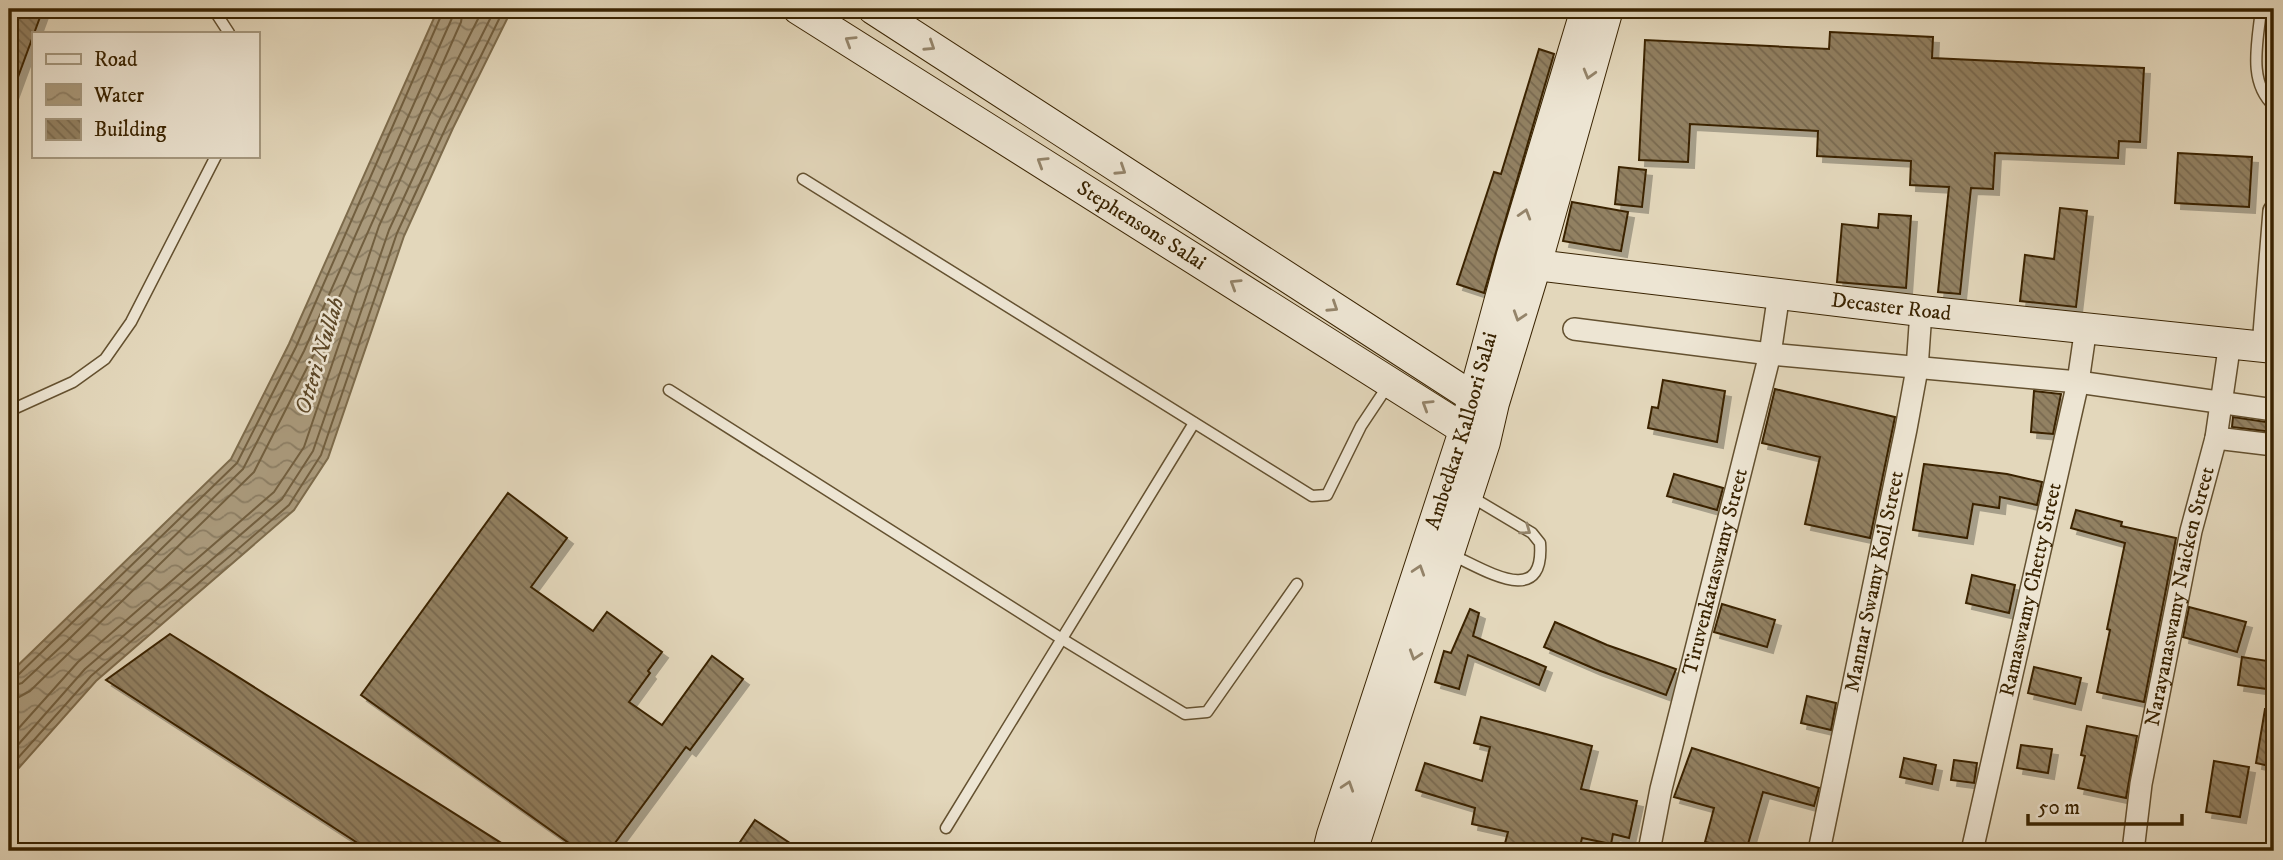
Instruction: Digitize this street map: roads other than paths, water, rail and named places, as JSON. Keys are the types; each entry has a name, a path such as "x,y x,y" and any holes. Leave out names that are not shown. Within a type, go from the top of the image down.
{"main road":[{"name":"Stephensons Salai","path":"798,9 1475,435"},
{"name":"Stephensons Salai","path":"873,9 1484,400"},
{"name":"Ambedkar Kalloori Salai","path":"1328,851 1475,435 1524,260 1586,9"},
{"name":"Ambedkar Kalloori Salai","path":"1524,260 1608,9"},
{"name":"Decaster Road","path":"1524,260 1921,311 2269,347"},
{"name":"Ambedkar Kalloori Salai","path":"1352,851 1468,494 1475,435"}],"street":[{"path":"2269,347 2274,211"},
{"name":"Tiruvenkataswamy Street","path":"1649,851 1661,789 1770,354 1779,293"},
{"name":"Mannar Swamy Koil Street","path":"1819,851 1917,369 1921,311"},
{"name":"Ramaswamy Chetty Street","path":"1972,851 2078,382 2086,327"},
{"path":"1574,329 1770,354 2078,382 2274,410"},
{"name":"Narayanaswamy Naicken Street","path":"2133,851 2141,784 2191,531 2216,438 2230,342"},
{"path":"2216,438 2274,445"}],"lane":[{"path":"211,9 228,32"},
{"path":"2261,9 2256,72 2264,97 2274,106"},
{"path":"9,411 73,382 105,359 131,322 215,158"},
{"path":"803,178 1312,496 1327,495 1361,426 1390,382"},
{"path":"669,390 1185,714 1207,712 1297,584"},
{"path":"946,828 1194,423"},
{"path":"1448,553 1510,580 1525,581 1535,575 1540,543 1532,533 1468,494"}],"water":[{"name":"Otteri Nullah","path":"438,9 512,9 453,128 404,236 328,458 294,510 96,681 9,779 9,674 231,459 289,344"}]}
